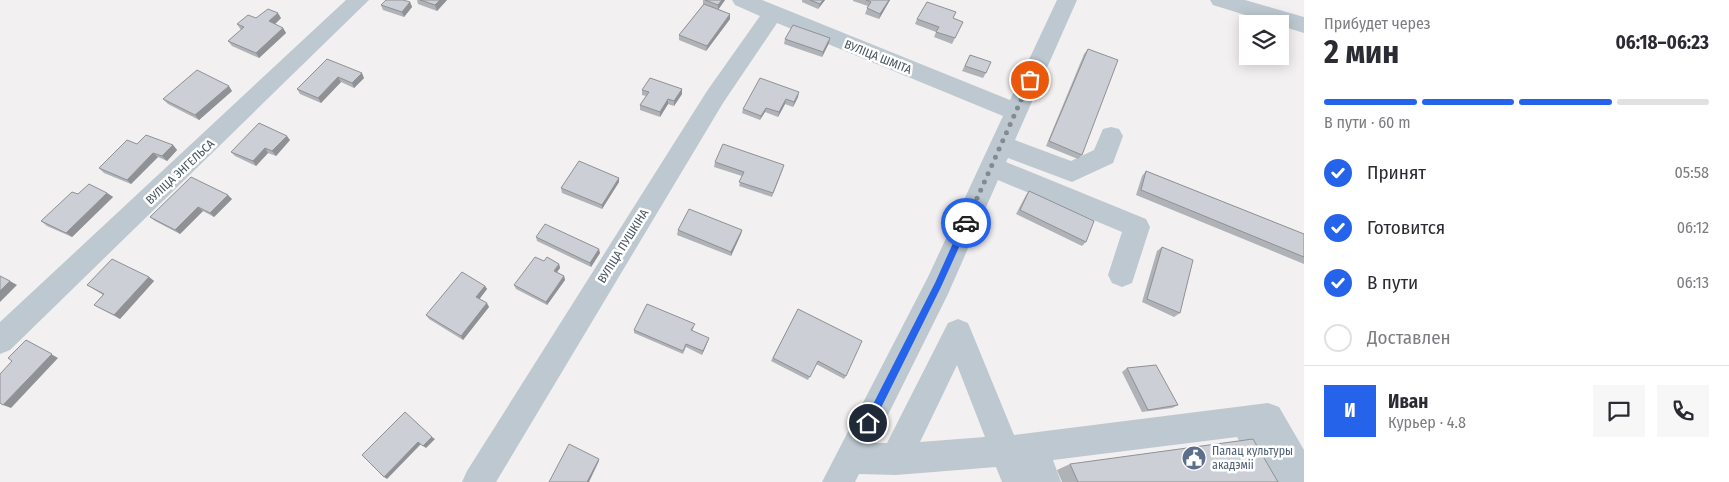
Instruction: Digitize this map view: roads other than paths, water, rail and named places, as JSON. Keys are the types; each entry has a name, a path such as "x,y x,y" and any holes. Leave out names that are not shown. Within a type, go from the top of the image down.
{"street":[{"name":"ВУЛІЦА ЭНГЕЛЬСА","path":"0,341 198,155 359,0"},
{"name":"ВУЛІЦА ШМІТА","path":"742,0 1016,112"},
{"path":"844,470 938,285 1067,0"},
{"path":"1220,0 1247,4 1304,25"},
{"name":"ВУЛІЦА ПУШКІНА","path":"478,482 714,97 773,13"},
{"path":"996,156 1072,172 1104,156 1111,136"},
{"path":"996,156 1137,227 1122,275"},
{"path":"896,459 958,332 1019,449 1045,482"},
{"path":"844,470 896,459 1019,449 1268,418 1304,480"},
{"path":"1245,421 1279,482"},
{"path":"1018,482 1019,449"}],"place":[{"name":"Палац культуры акадэміі","path":"1194,458"}]}
